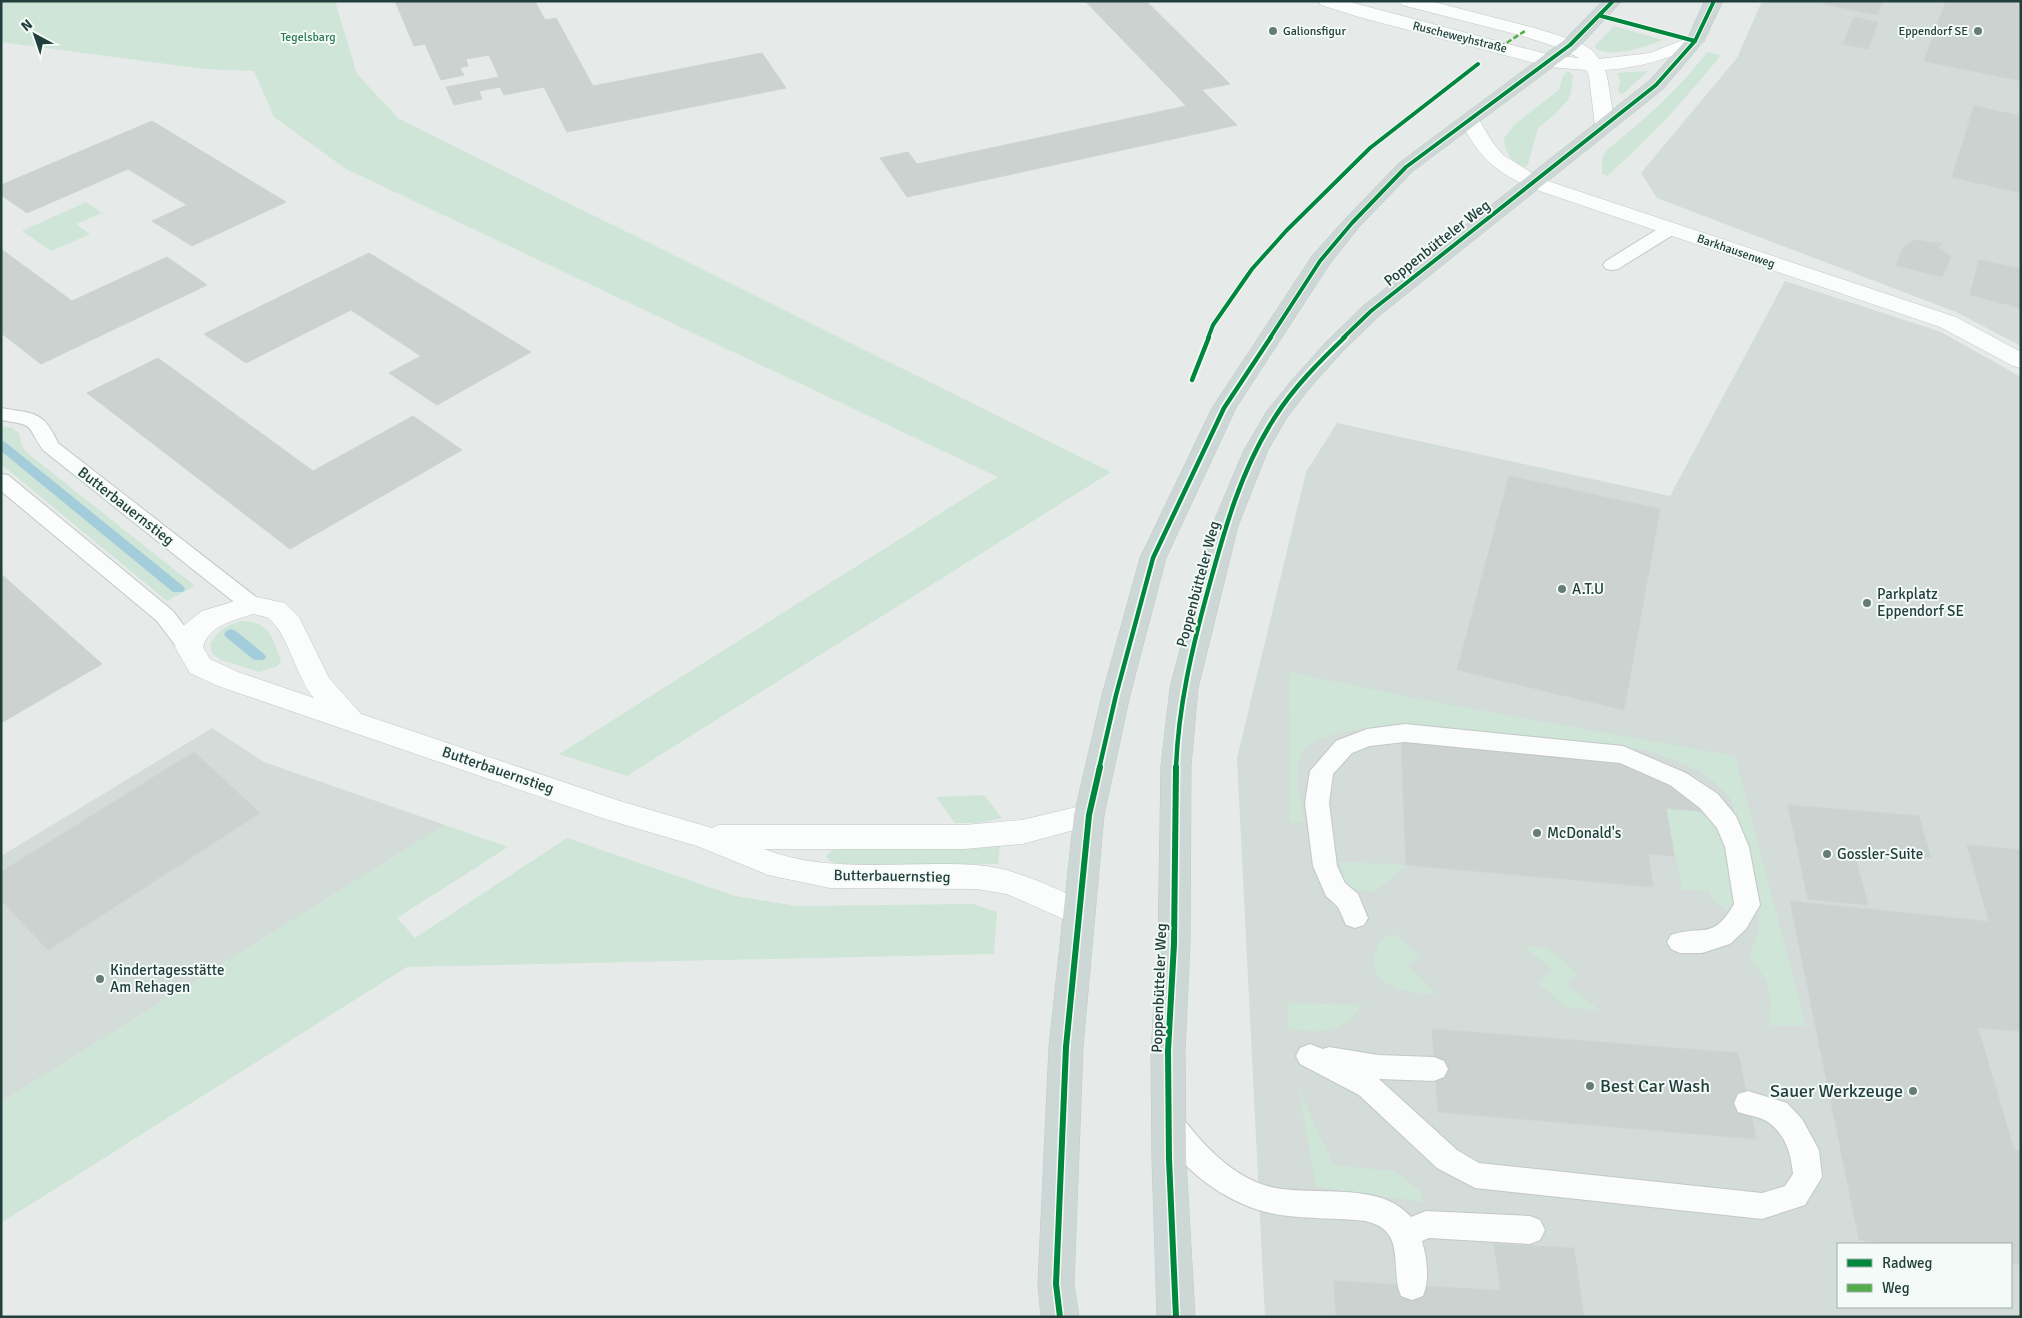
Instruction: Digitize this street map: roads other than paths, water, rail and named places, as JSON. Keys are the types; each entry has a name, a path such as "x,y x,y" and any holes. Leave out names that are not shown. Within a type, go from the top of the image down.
{"main road":[{"path":"1060,1317 1056,1284 1066,1057 1089,814 1116,695 1153,558 1224,408 1320,261 1352,223 1406,167 1570,45 1613,1"},
{"name":"Poppenbütteler Weg","path":"1176,1317 1168,1121 1168,1051 1174,944 1176,766 1184,688 1225,526 1256,450 1275,416 1306,378 1371,311 1496,212 1535,184 1656,85 1695,41 1714,1"}],"street":[{"name":"Ruscheweyhstraße","path":"1327,1 1365,13 1550,61 1571,64 1593,64 1654,57 1695,41"},
{"name":"Ruscheweyhstraße","path":"1408,1 1525,31 1570,45 1585,54 1593,64 1601,86 1605,126"},
{"name":"Barkhausenweg","path":"1470,120 1487,151 1496,161 1535,184 1948,322 2021,361"},
{"name":"Butterbauernstieg","path":"252,605 276,610 289,624 318,684 350,719"},
{"path":"189,647 193,633 212,618 252,605"},
{"name":"Butterbauernstieg","path":"189,647 200,666 228,679 616,811 704,837 768,863 830,876 976,877 1012,883 1079,913"},
{"name":"Butterbauernstieg","path":"704,837 964,837 1022,832 1089,814"}],"lane":[{"path":"1612,265 1670,229"},
{"name":"Butterbauernstieg","path":"1,415 27,417 41,426 50,446 252,605"},
{"name":"Butterbauernstieg","path":"1,480 165,616 189,647"},
{"path":"1355,918 1349,901 1335,889 1324,866 1317,803 1322,771 1344,747 1367,738 1405,733 1623,755 1678,779 1709,801 1727,823 1738,847 1747,905 1737,922 1721,938 1702,942 1680,942"},
{"path":"1434,1069 1378,1067 1310,1056 1369,1087 1447,1159 1475,1175 1762,1206 1795,1196 1808,1177 1805,1150 1792,1128 1777,1112 1748,1103"},
{"path":"1168,1121 1182,1142 1199,1158 1221,1176 1249,1193 1289,1203 1375,1210 1393,1219 1406,1235 1411,1250 1412,1286"},
{"path":"1406,1235 1426,1224 1530,1230"}],"waterway":[{"path":"1,445 178,589"},
{"path":"231,634 259,657"}],"place":[{"name":"Galionsfigur","path":"1273,31"},
{"name":"Eppendorf SE","path":"1978,31"},
{"name":"A.T.U","path":"1562,589"},
{"name":"Parkplatz Eppendorf SE","path":"1867,603"},
{"name":"McDonald's","path":"1537,833"},
{"name":"Gossler-Suite","path":"1827,854"},
{"name":"Kindertagesstätte Am Rehagen","path":"100,979"},
{"name":"Best Car Wash","path":"1590,1086"},
{"name":"Sauer Werkzeuge","path":"1913,1091"}],"park label":[{"name":"Tegelsbarg","path":"308,37"}]}
